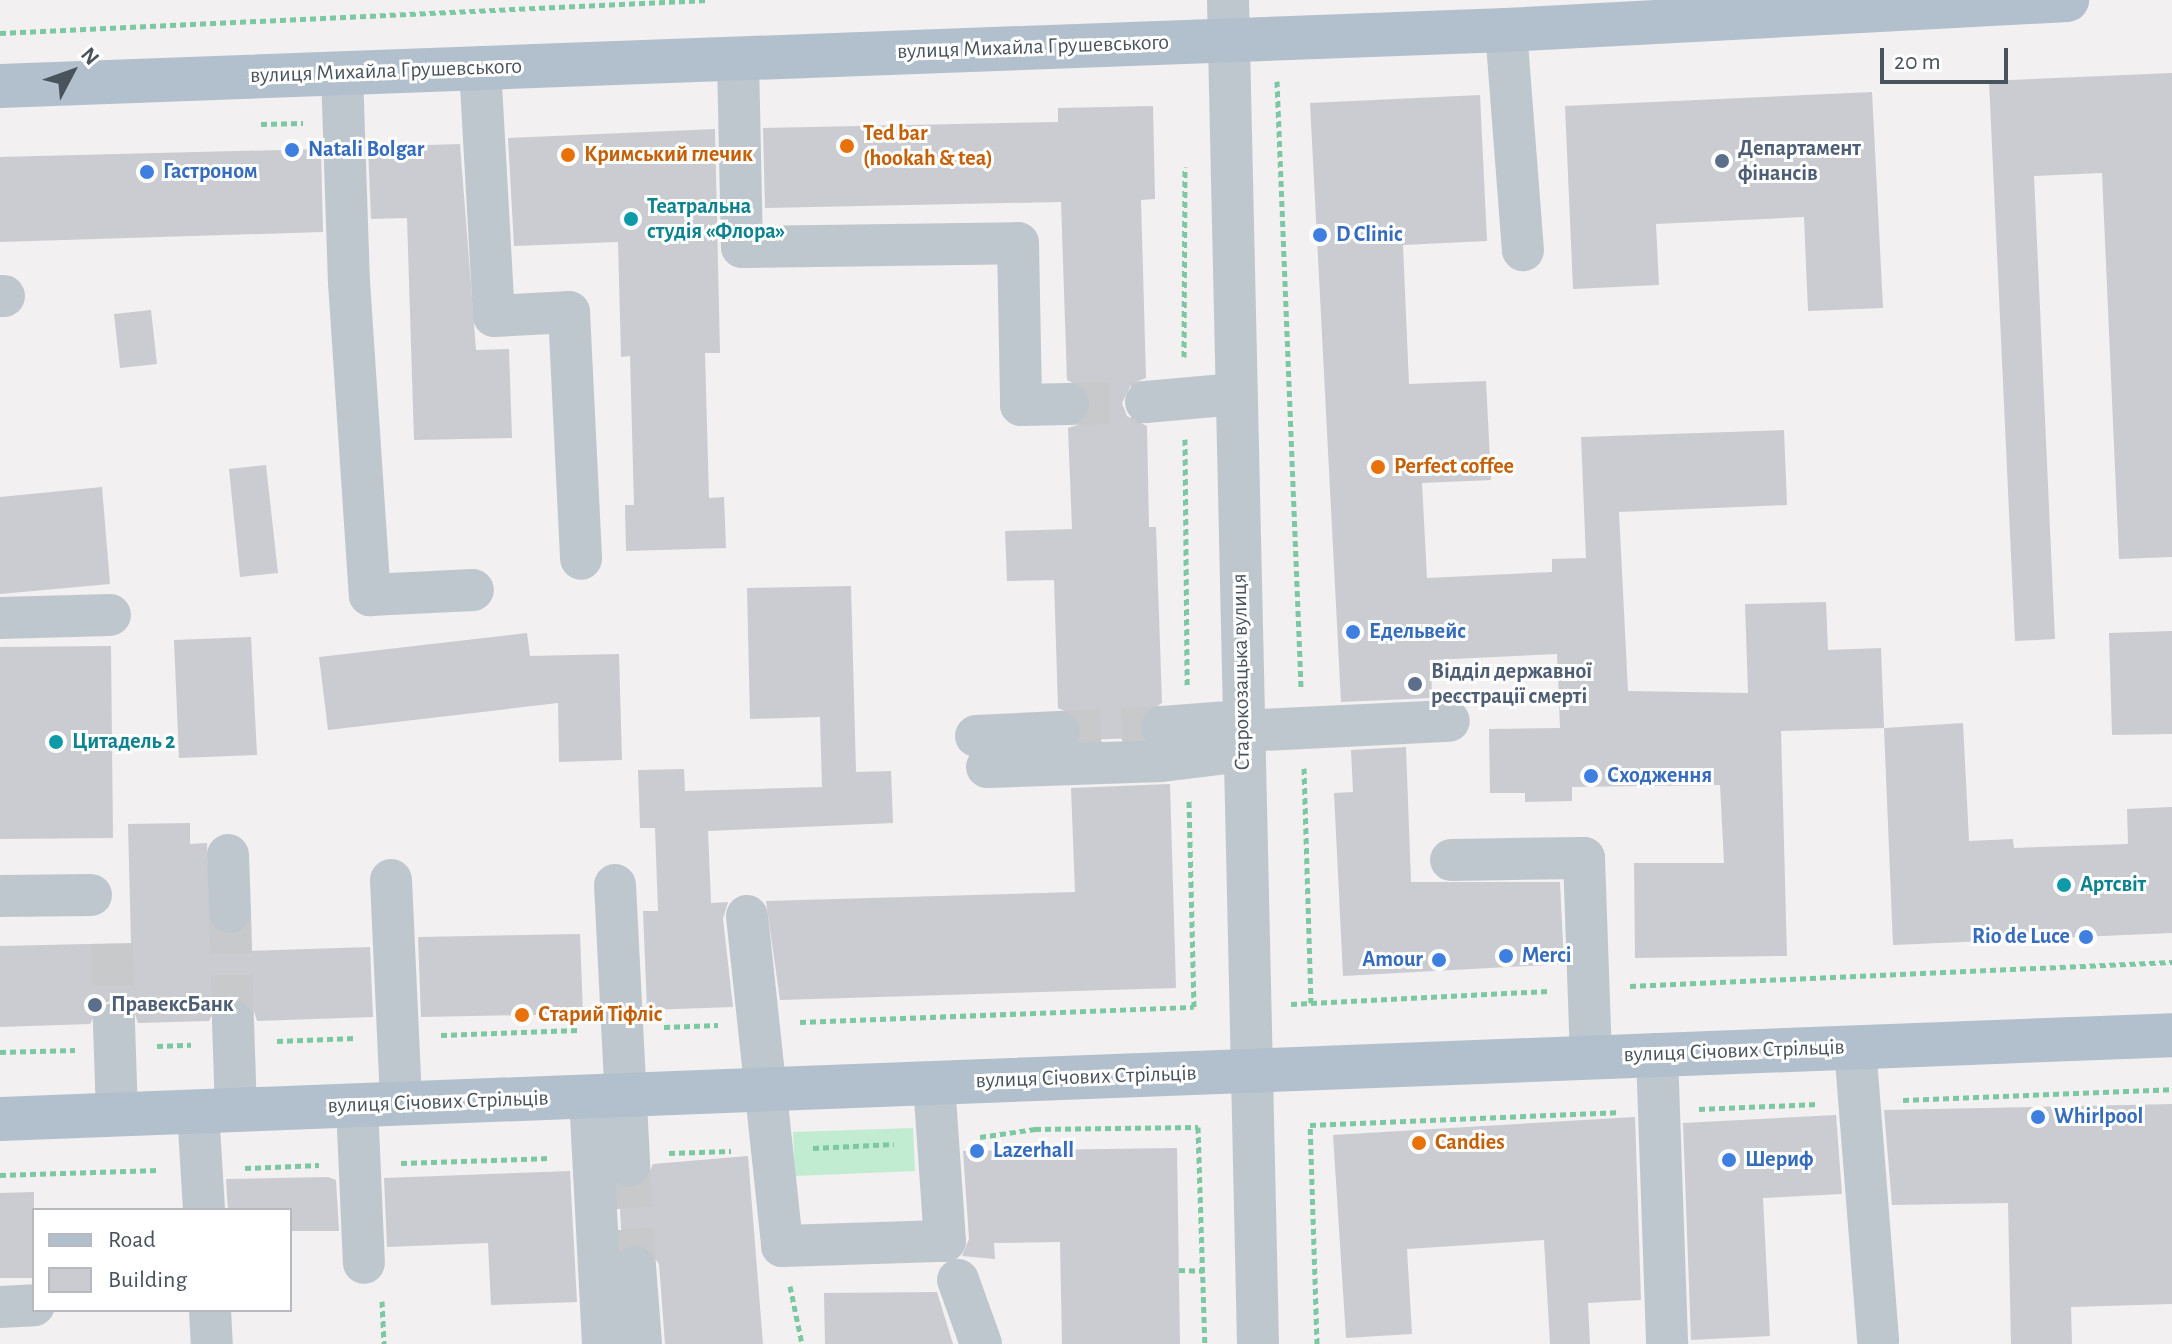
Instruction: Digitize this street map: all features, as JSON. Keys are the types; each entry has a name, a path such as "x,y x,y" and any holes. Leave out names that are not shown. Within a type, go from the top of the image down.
{"main road":[{"name":"вулиця Михайла Грушевського","path":"0,86 738,59 1228,19 1506,30 1900,4 2067,0"},
{"name":"вулиця Січових Стрільців","path":"0,1119 2172,1035"}],"street":[{"name":"Старокозацька вулиця","path":"1228,19 1258,1344"},
{"path":"1506,30 1523,250"},
{"path":"738,59 742,247 1018,243 1021,405 1068,404"},
{"path":"480,67 494,316 569,312 581,559"},
{"path":"342,73 370,595 473,590"},
{"path":"1165,400 1236,394"},
{"path":"0,618 110,615"},
{"path":"1059,732 981,751 1449,721"},
{"path":"228,855 230,912"},
{"path":"1451,860 1584,858 1591,1057"},
{"path":"391,880 401,1103"},
{"path":"603,1344 615,885"},
{"path":"0,896 91,895"},
{"path":"747,916 756,1024 782,1246 945,1241 934,1083"},
{"path":"204,1208 233,1021"},
{"path":"114,1024 117,1114"},
{"path":"1855,1047 1878,1340"},
{"path":"1657,1054 1667,1344"},
{"path":"608,1095 629,1166"},
{"path":"357,1105 364,1263"},
{"path":"635,1267 641,1344"},
{"path":"958,1280 981,1344"},
{"path":"0,1307 32,1305"},
{"path":"210,1312 212,1344"}],"path":[{"path":"0,33 708,0"},
{"path":"1277,82 1311,1003 1959,968 2172,962"},
{"path":"250,124 343,121"},
{"path":"756,1024 1194,1007 1165,400 1185,163"},
{"path":"1317,1344 1310,1125 2172,1089"},
{"path":"1198,1127 1205,1344"},
{"path":"782,1246 802,1344"},
{"path":"1179,1270 1203,1271"}],"green space":[{"path":"913,1128 915,1171 795,1176 793,1132"}],"building":[{"path":"2172,73 2172,557 2119,559 2102,173 2034,176 2055,639 2015,641 1989,81"},
{"name":"Департамент фінансів","path":"1872,92 1883,308 1808,311 1804,217 1656,224 1659,285 1573,289 1565,106"},
{"path":"1480,95 1487,241 1403,245 1409,384 1486,381 1491,480 1422,483 1427,578 1552,572 1552,559 1586,558 1581,437 1784,430 1787,505 1619,512 1628,691 1748,693 1745,604 1826,602 1828,650 1881,648 1884,728 1781,731 1787,956 1635,958 1634,863 1724,863 1720,785 1572,787 1572,801 1525,802 1525,793 1490,793 1489,729 1560,728 1557,654 1431,660 1432,698 1341,702 1310,103"},
{"path":"1153,106 1155,199 1141,200 1146,378 1132,383 1122,403 1127,416 1147,426 1149,527 1156,527 1162,703 1141,716 1141,738 1081,740 1079,718 1058,708 1054,580 1007,581 1005,531 1072,529 1068,428 1081,424 1092,404 1088,391 1067,380 1061,202 765,208 763,128 1058,122 1058,108"},
{"path":"715,129 720,353 705,353 709,498 724,497 726,548 626,551 625,505 634,505 630,356 621,357 618,242 514,246 508,138"},
{"path":"460,144 476,350 509,349 512,438 414,440 407,218 371,219 368,147"},
{"path":"321,149 323,232 0,242 0,157"},
{"path":"151,310 157,364 120,368 114,314"},
{"path":"266,465 278,573 240,577 229,469"},
{"path":"102,487 110,584 0,594 0,497"},
{"path":"851,586 856,772 891,771 893,823 708,831 711,903 728,902 723,919 733,1007 647,1010 643,911 658,911 655,828 640,828 638,770 684,769 685,791 822,787 820,717 750,719 747,588"},
{"path":"2172,631 2172,734 2112,735 2109,633"},
{"path":"527,633 530,656 619,654 622,760 559,762 558,703 328,730 319,657"},
{"path":"251,637 257,755 179,758 174,640"},
{"name":"Цитадель 2","path":"111,646 113,838 0,839 0,647"},
{"path":"1963,723 1969,841 2013,839 2014,848 2128,844 2127,809 2172,807 2172,933 1893,945 1884,728"},
{"path":"1406,747 1411,882 1560,882 1564,964 1343,976 1334,793 1353,792 1351,750"},
{"path":"1170,784 1176,988 780,1000 766,901 1075,892 1071,788"},
{"path":"190,823 190,844 207,843 210,925 230,936 247,928 247,951 370,947 373,1017 257,1021 253,1008 233,997 220,1001 209,1021 138,1023 134,1011 114,1000 101,1004 90,1024 0,1027 0,946 131,943 128,824"},
{"path":"580,934 583,1014 421,1017 418,937"},
{"path":"2172,1104 2172,1304 2071,1307 2072,1344 2011,1344 2008,1203 1892,1205 1884,1110"},
{"path":"1836,1115 1842,1194 1763,1198 1770,1336 1691,1340 1683,1123"},
{"path":"1635,1117 1641,1300 1588,1303 1590,1344 1550,1344 1544,1240 1407,1249 1412,1334 1346,1338 1333,1135"},
{"path":"1177,1148 1180,1344 1062,1344 1060,1242 994,1243 995,1259 962,1256 969,1239 963,1151"},
{"path":"748,1156 763,1344 665,1344 659,1264 645,1245 622,1247 619,1188 643,1186 653,1164"},
{"path":"570,1171 577,1302 491,1305 488,1243 387,1247 384,1178"},
{"path":"328,1177 336,1180 339,1231 292,1231 292,1208 228,1208 226,1179"},
{"path":"34,1192 32,1278 0,1278 0,1193"},
{"path":"937,1292 953,1344 825,1344 824,1293"}],"tunnel":[{"path":"1068,404 1146,402"},
{"path":"1059,732 1162,727"},
{"path":"230,912 233,1021"},
{"path":"112,944 114,1024"},
{"path":"629,1166 635,1267"}],"place":[{"name":"Ted bar (hookah & tea)","path":"847,146"},
{"name":"Natali Bolgar","path":"292,150"},
{"name":"Кримський глечик","path":"568,155"},
{"name":"Департамент фінансів","path":"1722,161"},
{"name":"Гастроном","path":"147,172"},
{"name":"Театральна студія «Флора»","path":"631,219"},
{"name":"D Clinic","path":"1320,235"},
{"name":"Perfect coffee","path":"1378,467"},
{"name":"Едельвейс","path":"1353,632"},
{"name":"Відділ державної реєстрації смерті","path":"1415,684"},
{"name":"Цитадель 2","path":"56,742"},
{"name":"Сходження","path":"1591,776"},
{"name":"Артсвіт","path":"2064,885"},
{"name":"Rio de Luce","path":"2086,937"},
{"name":"Merci","path":"1506,956"},
{"name":"Amour","path":"1439,960"},
{"name":"ПравексБанк","path":"95,1005"},
{"name":"Старий Тіфліс","path":"522,1015"},
{"name":"Whirlpool","path":"2038,1117"},
{"name":"Candies","path":"1419,1143"},
{"name":"Lazerhall","path":"977,1151"},
{"name":"Шериф","path":"1729,1160"}]}
